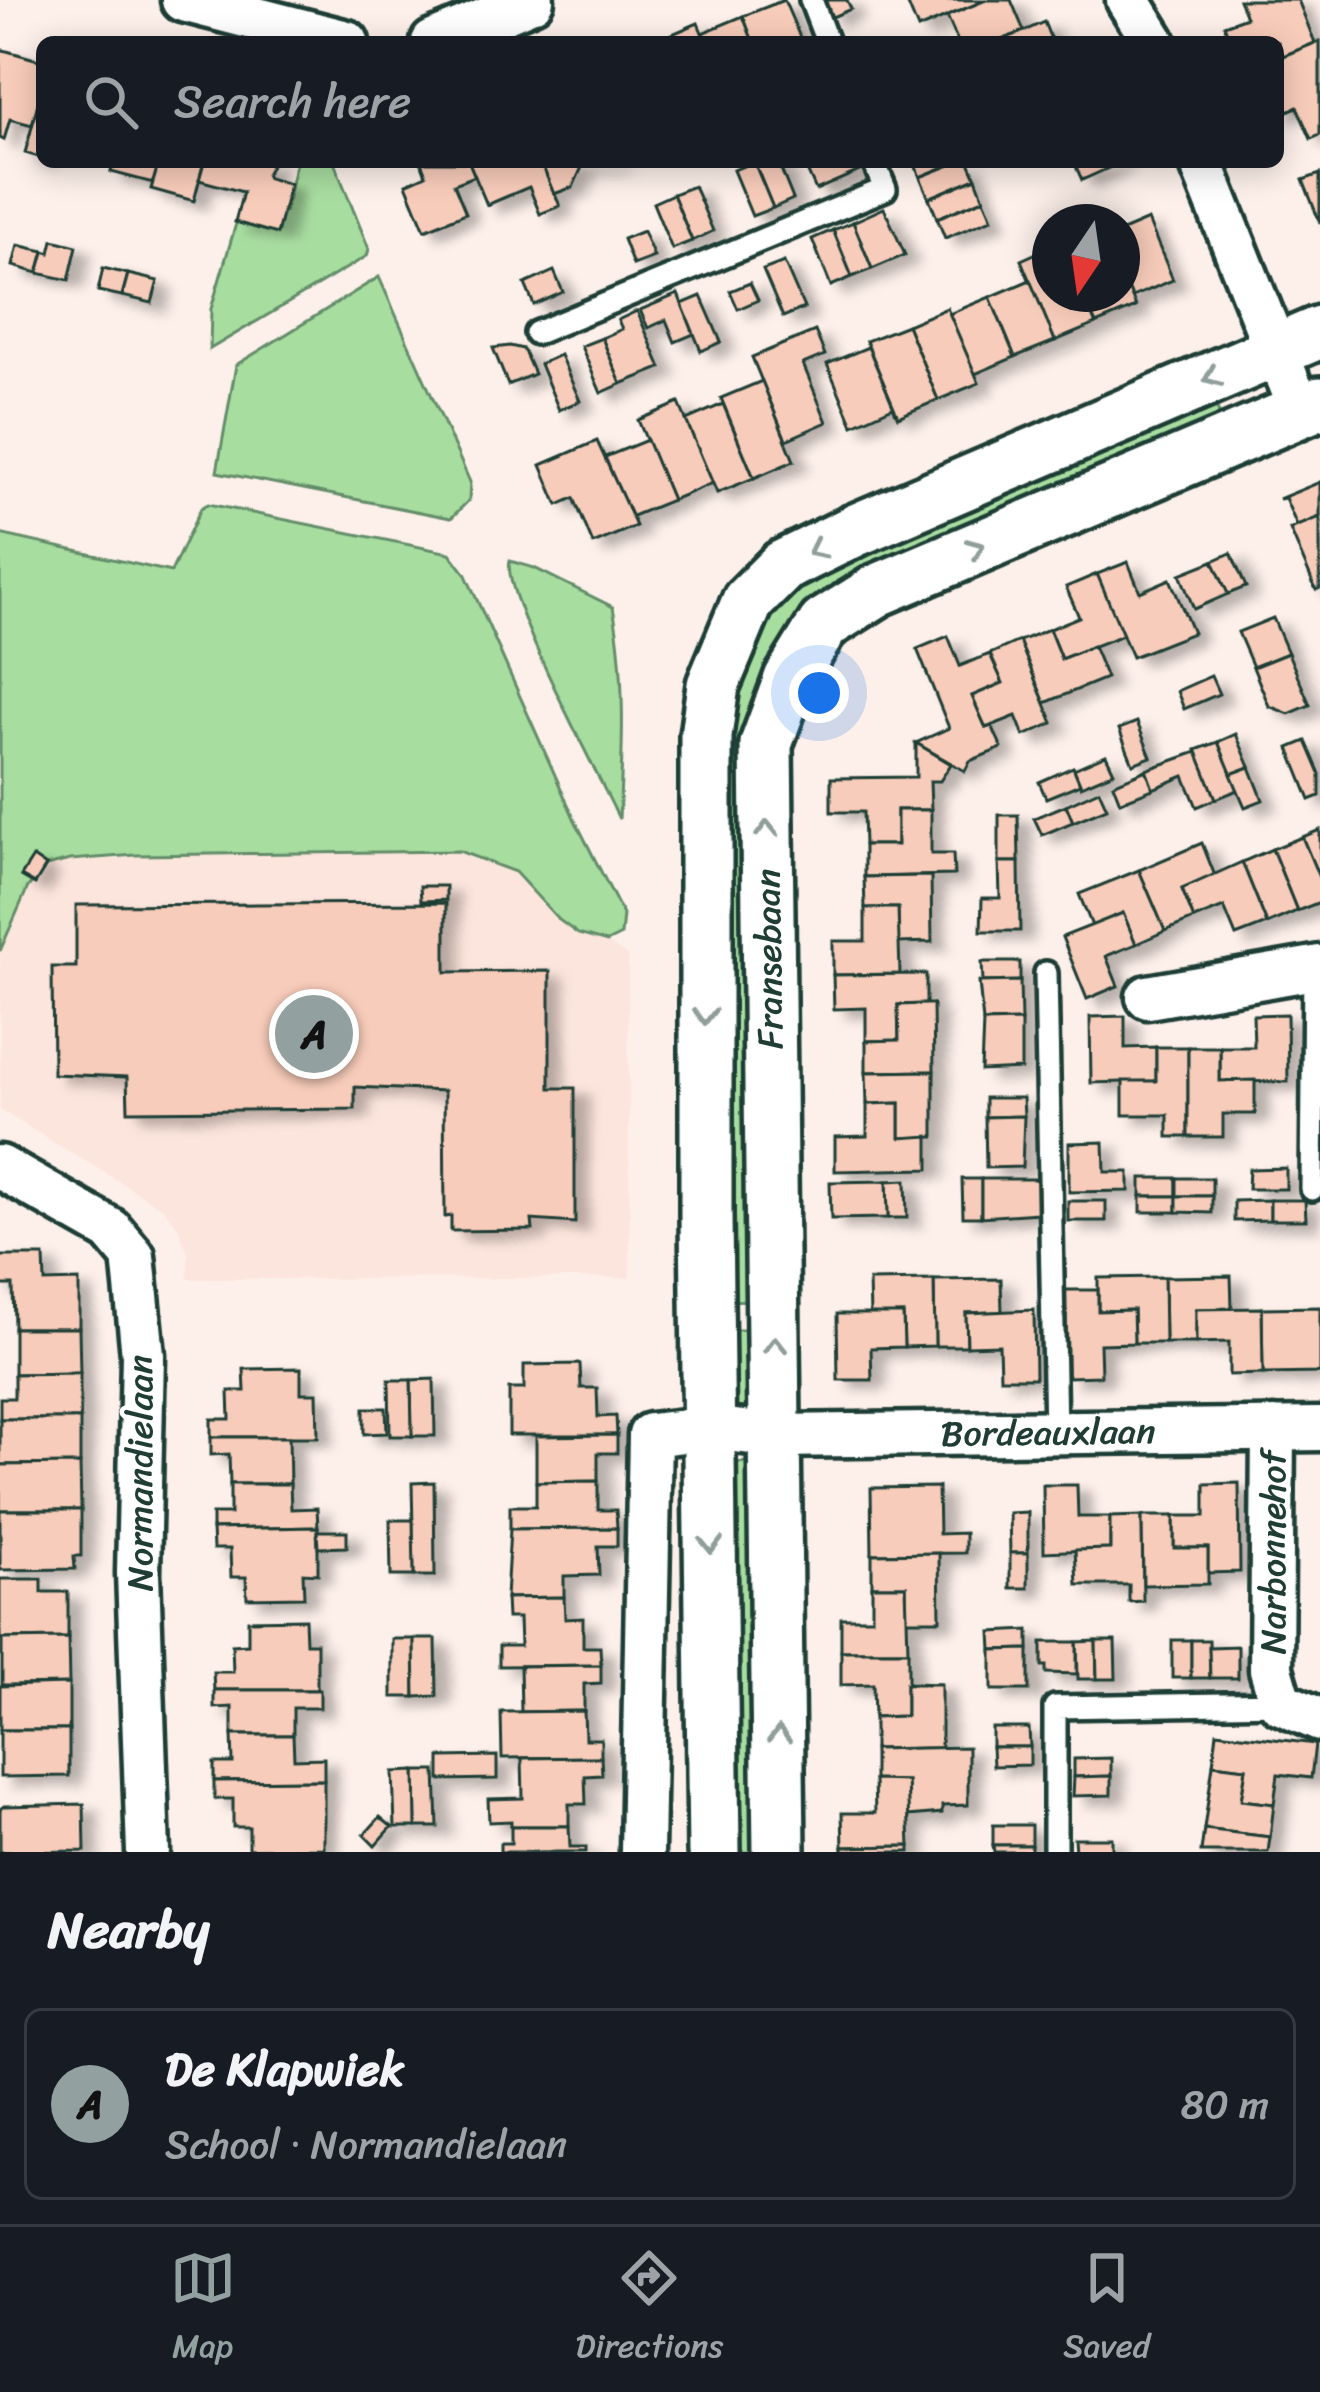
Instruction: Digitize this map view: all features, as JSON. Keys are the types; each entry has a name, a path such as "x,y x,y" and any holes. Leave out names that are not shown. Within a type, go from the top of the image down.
{"street":[{"path":"183,0 275,12 333,36"},
{"path":"447,36 532,0"},
{"path":"1128,0 1150,36"},
{"path":"1204,168 1298,341 1310,407"},
{"name":"Fransebaan","path":"714,1852 706,736 712,685 748,601 783,566 856,530 1298,341"},
{"name":"Fransebaan","path":"779,1852 766,744 790,679 824,624 878,590 1310,407"},
{"path":"1148,997 1317,967"},
{"name":"Normandielaan","path":"0,1167 110,1230 133,1256 143,1355 138,1573 148,1852"},
{"path":"642,1852 650,1435 710,1428"},
{"name":"Bordeauxlaan","path":"710,1428 776,1436 1320,1429"},
{"name":"Narbonnehof","path":"1273,1429 1271,1669 1281,1703 1320,1720"}],"lane":[{"path":"811,0 825,36"},
{"path":"536,332 885,189 876,168"},
{"path":"1312,1189 1317,967"},
{"path":"1046,974 1055,1432"},
{"path":"1055,1852 1055,1707 1281,1703"}],"shaded area":[{"path":"479,848 628,957 630,1278 188,1279 188,1253 178,1227 163,1208 0,1110 0,908 33,853"}],"green space":[{"path":"295,168 336,168 369,249 367,256 210,349 211,309 242,203 285,211"},
{"path":"379,277 470,482 469,500 451,518 217,472 236,365"},
{"path":"1213,399 1226,430 794,641 756,1300 722,1301 727,674 799,571"},
{"path":"208,504 450,553 465,573 575,820 623,915 621,935 607,942 578,934 515,872 459,851 136,855 46,866 28,887 0,951 0,534 171,572 201,508"},
{"path":"510,561 613,607 622,686 619,819 535,645 511,579"},
{"path":"722,1330 755,1330 750,1408 731,1408"},
{"path":"750,1462 763,1852 730,1852 730,1463"}],"building":[{"path":"784,0 799,36 751,36 743,16"},
{"path":"822,0 847,0 851,9 830,18"},
{"path":"906,0 986,0 918,29"},
{"path":"986,0 1011,0 1024,31 1012,36 955,36 947,16"},
{"path":"1239,0 1298,0 1315,43 1284,56 1284,36 1229,36 1224,25 1246,17"},
{"path":"743,16 751,36 703,36"},
{"path":"1044,22 1050,36 1012,36"},
{"path":"698,23 703,36 667,36"},
{"path":"1320,41 1320,135 1311,139 1297,107 1284,112 1284,56"},
{"path":"0,49 36,59 36,111 32,125 10,119 4,140 0,138"},
{"path":"36,112 36,156 25,153"},
{"path":"112,168 157,168 153,183 111,172"},
{"path":"157,168 202,168 194,201 151,189"},
{"path":"202,168 270,168 268,178 290,184 277,234 235,222 243,192 199,180"},
{"path":"423,168 472,168 475,176 454,184 466,213 425,230 406,184 426,175"},
{"path":"472,168 544,168 560,206 540,214 529,187 487,205"},
{"path":"543,168 582,168 573,187 554,194"},
{"path":"756,168 780,168 793,199 773,208"},
{"path":"756,168 773,208 752,216 733,170"},
{"path":"861,168 862,170 816,190 807,170"},
{"path":"916,168 942,168 920,177"},
{"path":"943,168 972,168 976,178 929,198 920,177"},
{"path":"1077,168 1109,168 1082,180"},
{"path":"1320,174 1320,223 1303,180"},
{"path":"976,178 984,199 937,218 929,198"},
{"path":"694,186 713,231 692,241 673,194"},
{"path":"673,194 692,241 672,249 653,203"},
{"path":"984,199 992,219 945,238 937,218"},
{"path":"884,208 905,255 872,269 853,222"},
{"path":"1148,220 1173,280 1140,294 1140,223"},
{"path":"853,222 872,269 852,277 833,230"},
{"path":"833,230 852,277 831,286 812,239"},
{"path":"643,231 654,257 633,265 623,239"},
{"path":"53,240 77,246 69,280 38,273 44,251 50,253"},
{"path":"18,245 44,251 38,273 13,266"},
{"path":"1032,255 1032,286 1021,260"},
{"path":"784,262 804,308 783,317 763,270"},
{"path":"103,268 128,274 122,296 98,291"},
{"path":"554,271 563,292 534,305 525,284"},
{"path":"128,274 158,281 152,303 122,296"},
{"path":"1030,280 1032,312 1043,312 1055,341 1015,357 990,297"},
{"path":"750,283 758,300 738,309 730,291"},
{"path":"678,294 694,334 675,342 666,320 648,328 640,310"},
{"path":"701,296 721,342 701,351 682,304"},
{"path":"990,297 1015,357 975,374 949,314"},
{"path":"947,308 979,383 938,400 907,325"},
{"path":"637,311 661,368 621,384 602,338 622,329 618,320"},
{"path":"1043,312 1091,312 1096,324 1055,341"},
{"path":"1091,312 1124,312 1096,324"},
{"path":"907,325 938,400 898,417 866,341"},
{"path":"815,331 825,355 803,364 827,422 786,440 752,357"},
{"path":"602,338 621,384 601,393 581,346"},
{"path":"868,347 898,417 893,407 853,425 827,364"},
{"path":"493,348 523,349 534,374 508,385"},
{"path":"560,355 580,401 559,410 540,364"},
{"path":"762,381 794,461 754,478 721,398"},
{"path":"679,403 713,483 672,500 638,420"},
{"path":"723,404 754,478 717,493 686,420"},
{"path":"647,440 672,500 630,517 605,457"},
{"path":"597,441 636,526 593,544 574,498 558,505 541,465"},
{"path":"1320,482 1320,517 1297,526 1285,498 1279,499"},
{"path":"1320,517 1320,588 1316,590 1290,529"},
{"path":"1231,553 1246,587 1228,594 1213,561"},
{"path":"1213,561 1228,594 1194,609 1180,574"},
{"path":"1128,562 1140,592 1170,579 1193,633 1132,657 1097,574"},
{"path":"1097,574 1123,635 1061,659 1049,629 1079,617 1066,587"},
{"path":"1273,618 1288,653 1253,667 1238,632"},
{"path":"1049,629 1061,659 1093,646 1106,678 1045,703 1019,641"},
{"path":"948,636 960,666 990,654 1003,683 972,696 986,728 992,726 1002,748 970,761 965,771 916,743 949,728 917,649"},
{"path":"1019,641 1053,723 1024,736 1016,716 986,728 972,696 1003,683 990,654"},
{"path":"1288,653 1310,705 1289,714 1269,706 1253,667"},
{"path":"1211,676 1219,694 1184,709 1177,691"},
{"path":"1137,722 1151,757 1133,764 1119,729"},
{"path":"1236,734 1250,767 1231,774 1218,742"},
{"path":"1306,741 1320,774 1320,796 1310,800 1289,748"},
{"path":"1218,742 1238,790 1216,799 1196,750"},
{"path":"916,743 951,764 940,781 930,781 931,810 897,810 897,845 864,845 863,812 831,812 831,778 916,777"},
{"path":"1197,752 1216,799 1197,807 1184,776 1153,789 1146,770"},
{"path":"1106,755 1114,772 1081,786 1074,769"},
{"path":"1073,767 1080,784 1046,798 1039,782"},
{"path":"1250,767 1263,800 1245,807 1231,774"},
{"path":"1146,770 1153,789 1120,802 1113,784"},
{"path":"1099,790 1107,808 1073,822 1066,805"},
{"path":"1066,805 1073,822 1042,835 1034,818"},
{"path":"897,810 931,810 931,854 953,854 954,875 864,877 864,845 897,845"},
{"path":"999,815 1018,815 1019,862 999,862"},
{"path":"1320,830 1320,880 1302,837"},
{"path":"1302,837 1320,880 1320,902 1297,911 1272,849"},
{"path":"1202,843 1215,876 1182,889 1194,919 1165,931 1139,870"},
{"path":"1272,849 1297,911 1267,924 1242,862"},
{"path":"33,857 46,866 35,884 21,876"},
{"path":"999,862 1019,862 1020,931 981,931 982,898 1000,898"},
{"path":"1242,862 1267,924 1236,936 1224,907 1194,919 1182,889"},
{"path":"1139,870 1165,931 1136,944 1123,913 1092,926 1079,894"},
{"path":"931,876 932,942 898,943 898,908 865,908 864,877"},
{"path":"420,886 446,886 446,900 421,901"},
{"path":"446,903 446,972 550,971 550,1088 575,1088 575,1223 532,1220 533,1230 451,1231 451,1216 445,1217 444,1091 355,1087 355,1109 128,1111 127,1077 53,1074 52,967 76,967 76,905"},
{"path":"865,908 898,908 900,974 833,975 833,941 865,941"},
{"path":"1123,913 1136,944 1106,956 1118,986 1087,999 1062,937"},
{"path":"982,962 1020,962 1020,981 983,982"},
{"path":"926,974 926,1004 898,1005 899,1040 866,1041 866,1008 834,1009 833,975"},
{"path":"1020,981 1021,1021 983,1022 979,982"},
{"path":"933,1004 934,1071 866,1072 866,1041 899,1040 898,1005"},
{"path":"1287,1014 1288,1082 1220,1081 1220,1047 1254,1047 1253,1015"},
{"path":"1125,1016 1125,1048 1156,1047 1156,1081 1091,1083 1090,1017"},
{"path":"1021,1021 1021,1069 981,1071 983,1022"},
{"path":"1156,1047 1188,1047 1188,1137 1168,1137 1168,1115 1123,1115 1123,1081 1156,1081"},
{"path":"1188,1047 1220,1047 1220,1081 1255,1080 1255,1114 1223,1114 1223,1137 1188,1137"},
{"path":"934,1071 934,1137 900,1138 900,1103 867,1104 866,1072"},
{"path":"985,1098 1023,1098 1024,1116 985,1117"},
{"path":"900,1103 900,1138 929,1136 929,1169 835,1171 835,1137 867,1136 867,1104"},
{"path":"1024,1116 1022,1167 986,1168 985,1117"},
{"path":"1104,1142 1105,1172 1129,1172 1129,1191 1069,1192 1069,1143"},
{"path":"1286,1168 1286,1189 1248,1189 1249,1169"},
{"path":"1141,1178 1177,1178 1177,1196 1141,1196"},
{"path":"1177,1178 1212,1178 1212,1196 1177,1196"},
{"path":"962,1179 981,1179 981,1217 963,1217"},
{"path":"981,1179 1038,1179 1038,1213 981,1217"},
{"path":"906,1180 907,1218 888,1218 887,1181"},
{"path":"887,1181 888,1218 831,1219 830,1182"},
{"path":"1141,1196 1177,1196 1177,1212 1141,1212"},
{"path":"1177,1196 1212,1196 1212,1213 1177,1212"},
{"path":"1270,1200 1270,1220 1234,1221 1234,1201"},
{"path":"1270,1200 1305,1200 1306,1220 1270,1220"},
{"path":"1068,1201 1106,1201 1106,1221 1068,1221"},
{"path":"0,1256 44,1256 45,1282 79,1281 79,1328 14,1328 13,1285 0,1285"},
{"path":"1231,1276 1232,1308 1196,1309 1196,1343 1165,1343 1164,1277"},
{"path":"1164,1277 1165,1343 1134,1343 1133,1310 1098,1311 1098,1278"},
{"path":"1001,1279 1002,1312 966,1313 967,1346 935,1346 934,1280"},
{"path":"934,1280 935,1346 904,1347 903,1314 870,1315 869,1281"},
{"path":"1061,1290 1098,1290 1098,1311 1133,1310 1134,1343 1100,1344 1101,1376 1067,1377"},
{"path":"1320,1307 1320,1373 1263,1374 1262,1308"},
{"path":"1262,1308 1263,1374 1229,1375 1229,1342 1196,1343 1196,1309"},
{"path":"1034,1310 1035,1378 1000,1378 999,1345 967,1346 966,1313"},
{"path":"837,1314 903,1314 904,1347 871,1348 872,1380 838,1380"},
{"path":"14,1328 79,1328 80,1373 14,1374"},
{"path":"580,1364 581,1388 597,1388 598,1417 616,1416 617,1435 509,1435 509,1389 524,1389 524,1365"},
{"path":"301,1368 301,1393 317,1393 318,1437 211,1437 211,1419 230,1419 229,1391 245,1391 244,1369"},
{"path":"80,1373 80,1419 0,1419 0,1398 14,1398 14,1374"},
{"path":"434,1379 435,1436 412,1436 411,1380"},
{"path":"389,1380 411,1380 412,1436 390,1436"},
{"path":"364,1408 386,1408 387,1433 364,1434"},
{"path":"0,1419 80,1419 80,1464 0,1465"},
{"path":"617,1435 617,1453 598,1453 598,1481 536,1482 536,1436"},
{"path":"211,1437 289,1437 290,1484 230,1484 229,1454 211,1455"},
{"path":"80,1464 81,1510 0,1510 0,1465"},
{"path":"598,1481 598,1510 616,1510 617,1528 510,1529 510,1506 536,1506 536,1482"},
{"path":"434,1482 435,1576 414,1576 412,1483"},
{"path":"1239,1483 1240,1572 1208,1573 1208,1548 1174,1548 1174,1516 1205,1516 1205,1484"},
{"path":"230,1484 290,1484 291,1509 317,1508 318,1527 212,1529 212,1514 230,1514"},
{"path":"1043,1485 1077,1485 1078,1517 1110,1517 1110,1549 1044,1552"},
{"path":"938,1487 939,1534 965,1533 965,1553 872,1554 871,1488"},
{"path":"0,1510 81,1510 81,1556 74,1556 75,1569 0,1570"},
{"path":"1028,1512 1028,1553 1010,1553 1009,1513"},
{"path":"1142,1516 1143,1601 1129,1602 1129,1585 1077,1585 1075,1550 1110,1549 1110,1517"},
{"path":"1142,1516 1174,1516 1174,1548 1208,1548 1208,1584 1143,1585"},
{"path":"390,1520 413,1520 414,1576 391,1576"},
{"path":"318,1527 318,1574 303,1573 304,1597 247,1598 246,1577 231,1577 230,1549 213,1549 212,1529"},
{"path":"617,1528 617,1546 598,1546 599,1575 564,1576 564,1597 506,1598 510,1529"},
{"path":"317,1531 347,1531 347,1547 318,1548"},
{"path":"939,1553 940,1620 906,1620 906,1586 872,1586 872,1554"},
{"path":"1010,1553 1028,1553 1028,1588 1010,1588"},
{"path":"0,1579 42,1579 42,1592 68,1592 68,1638 0,1639"},
{"path":"872,1586 906,1586 908,1651 841,1651 841,1618 872,1618"},
{"path":"564,1597 565,1619 583,1618 583,1647 600,1647 601,1665 499,1666 499,1646 520,1646 519,1618 507,1618 506,1598"},
{"path":"305,1619 306,1643 317,1643 317,1690 214,1690 213,1672 233,1672 232,1645 248,1644 248,1620"},
{"path":"1029,1630 1029,1649 992,1650 991,1632"},
{"path":"68,1638 69,1684 2,1685 2,1639"},
{"path":"392,1639 414,1639 415,1697 392,1697"},
{"path":"414,1639 436,1639 437,1696 415,1697"},
{"path":"1172,1640 1191,1640 1191,1678 1172,1678"},
{"path":"1191,1640 1209,1640 1210,1678 1191,1678"},
{"path":"1096,1641 1097,1679 1078,1679 1077,1642"},
{"path":"1096,1641 1115,1641 1116,1679 1097,1679"},
{"path":"1042,1642 1077,1642 1077,1674 1046,1673"},
{"path":"1238,1646 1238,1678 1210,1678 1209,1647"},
{"path":"1029,1649 1029,1690 992,1690 992,1650"},
{"path":"841,1651 908,1651 908,1683 941,1684 906,1684 906,1716 874,1717 873,1684 841,1685"},
{"path":"601,1665 601,1683 584,1684 584,1711 521,1712 520,1666"},
{"path":"69,1684 69,1730 0,1730 0,1686"},
{"path":"906,1684 941,1684 941,1748 874,1749 874,1717 906,1716"},
{"path":"214,1690 320,1690 320,1708 293,1708 293,1735 232,1735 232,1707 214,1708"},
{"path":"584,1711 585,1739 601,1739 601,1757 502,1758 501,1712"},
{"path":"992,1728 1029,1728 1030,1747 992,1747"},
{"path":"0,1730 69,1730 69,1776 0,1777"},
{"path":"1217,1732 1315,1744 1311,1778 1278,1774 1274,1804 1241,1800 1246,1768 1213,1764"},
{"path":"232,1735 293,1735 294,1759 324,1758 324,1780 214,1781 214,1763 233,1763"},
{"path":"968,1747 968,1805 942,1806 942,1813 907,1816 907,1781 874,1780 874,1749"},
{"path":"992,1747 1030,1747 1030,1765 993,1766"},
{"path":"497,1756 497,1779 440,1780 440,1757"},
{"path":"601,1757 602,1775 585,1776 586,1804 569,1804 569,1826 489,1822 488,1799 523,1798 522,1758"},
{"path":"1111,1758 1111,1776 1074,1777 1074,1759"},
{"path":"1213,1764 1246,1768 1241,1800 1274,1804 1270,1837 1204,1829"},
{"path":"415,1771 436,1771 438,1827 416,1827"},
{"path":"415,1771 416,1827 395,1827 393,1772"},
{"path":"1111,1776 1111,1795 1073,1796 1074,1777"},
{"path":"324,1780 324,1848 249,1849 249,1827 233,1827 233,1799 214,1799 214,1781"},
{"path":"874,1780 907,1781 910,1846 843,1847 842,1813 875,1813"},
{"path":"84,1804 85,1851 0,1852 0,1809 4,1806"},
{"path":"380,1817 392,1827 375,1846 364,1835"},
{"path":"993,1825 1031,1825 1031,1845 993,1845"},
{"path":"511,1826 569,1826 570,1847 586,1847 586,1852 500,1852 500,1843 511,1843"},
{"path":"1204,1829 1270,1837 1268,1852 1201,1852"},
{"path":"1074,1838 1112,1838 1112,1852 1075,1852"},
{"path":"993,1845 1031,1845 1031,1852 994,1852"},
{"path":"910,1846 910,1852 843,1852 843,1847"}],"place":[{"name":"De Klapwiek","path":"314,1034"}]}
